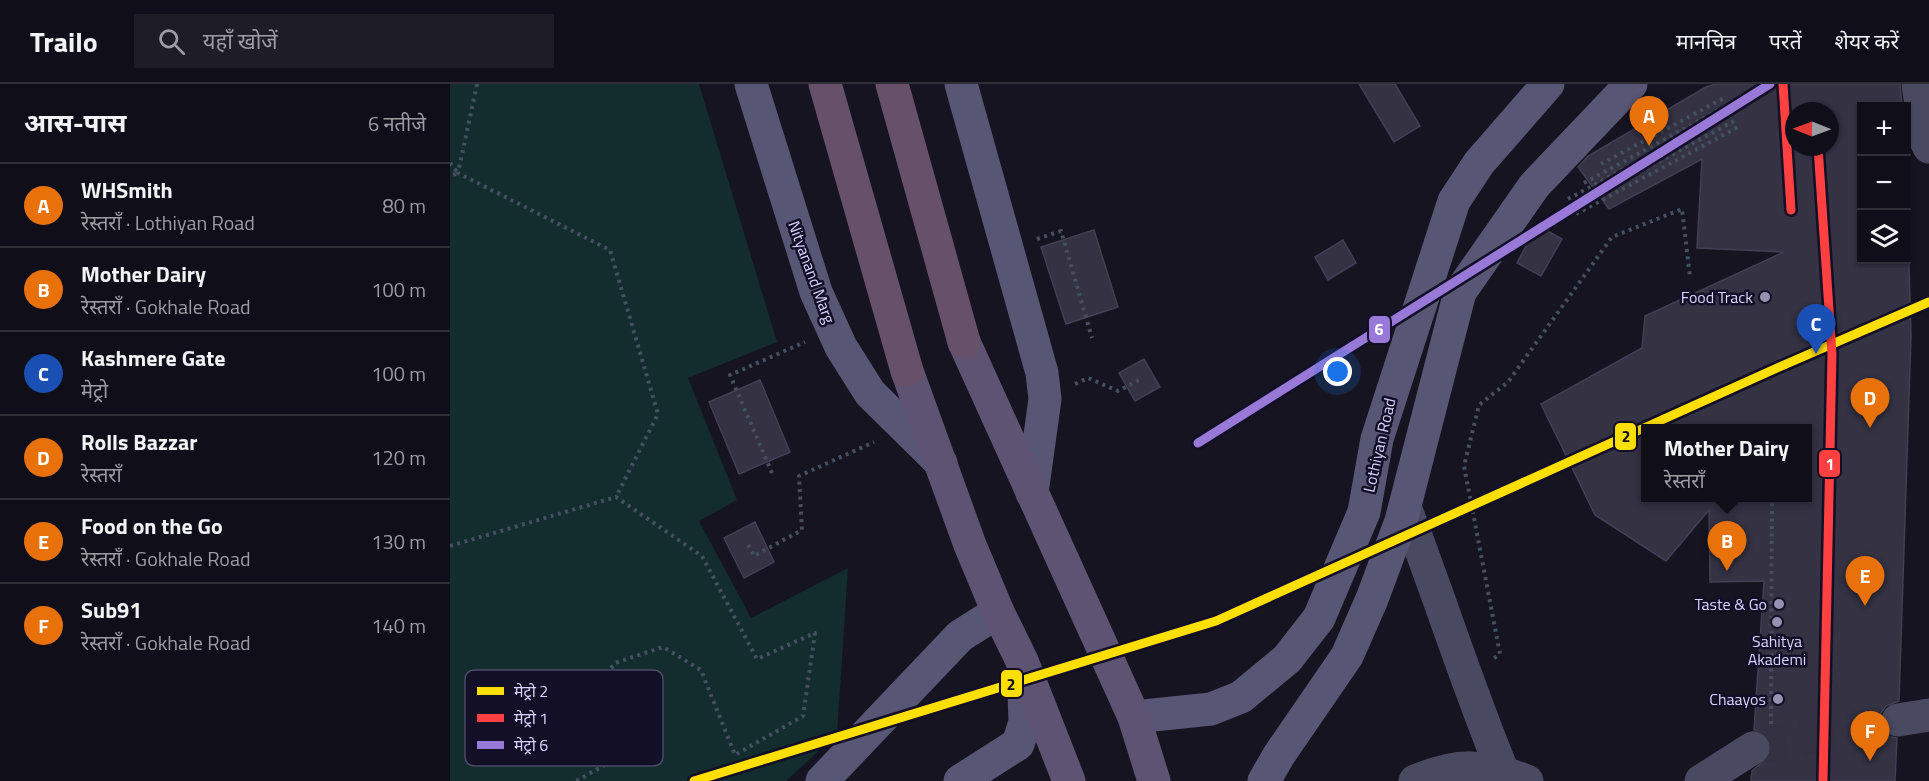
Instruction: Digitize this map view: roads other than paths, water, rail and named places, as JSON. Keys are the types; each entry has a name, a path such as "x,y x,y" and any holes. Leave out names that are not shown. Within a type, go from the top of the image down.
{"highway":[{"path":"825,84 906,370"},
{"path":"892,84 964,342"}],"main road":[{"name":"Nityanand Marg","path":"751,84 816,292 841,347 870,393 940,463"},
{"path":"961,84 1042,373 1045,399 1032,493"},
{"name":"Lothiyan Road","path":"1134,717 1211,709 1241,697 1287,659 1319,618 1364,512 1377,439 1454,201 1479,163 1548,84"},
{"path":"1264,781 1279,755 1347,656 1372,599 1405,507 1460,292 1534,186 1631,84"},
{"path":"964,342 1134,717 1154,781"},
{"name":"Nityanand Marg","path":"906,370 970,545 998,612 1022,661 1069,781"},
{"path":"822,781 960,636 998,612"},
{"path":"960,781 1018,744 1025,722 1022,661"}],"street":[{"path":"1918,84 1926,141 1929,147"},
{"path":"1405,507 1436,587 1474,703 1515,776"},
{"path":"1701,781 1762,741"},
{"path":"1415,781 1433,774 1474,767 1515,776"}],"tunnel":[{"path":"1753,748 1898,720"}],"metro line":[{"name":"6","path":"1198,443 1770,84"},
{"name":"1","path":"1783,84 1791,210"},
{"name":"1","path":"1819,156 1832,354 1823,781"},
{"name":"2","path":"1653,424 1929,302"},
{"name":"2","path":"694,781 1216,621 1641,429"}],"place":[{"name":"WHSmith","path":"1649,146"},
{"name":"Food Track","path":"1765,297"},
{"name":"Kashmere Gate","path":"1816,354"},
{"name":"Rolls Bazzar","path":"1870,428"},
{"name":"Mother Dairy","path":"1727,571"},
{"name":"Taste & Go","path":"1779,604"},
{"name":"Food on the Go","path":"1865,606"},
{"name":"Sahitya Akademi","path":"1777,622"},
{"name":"Chaayos","path":"1778,699"},
{"name":"Sub91","path":"1870,761"}]}
